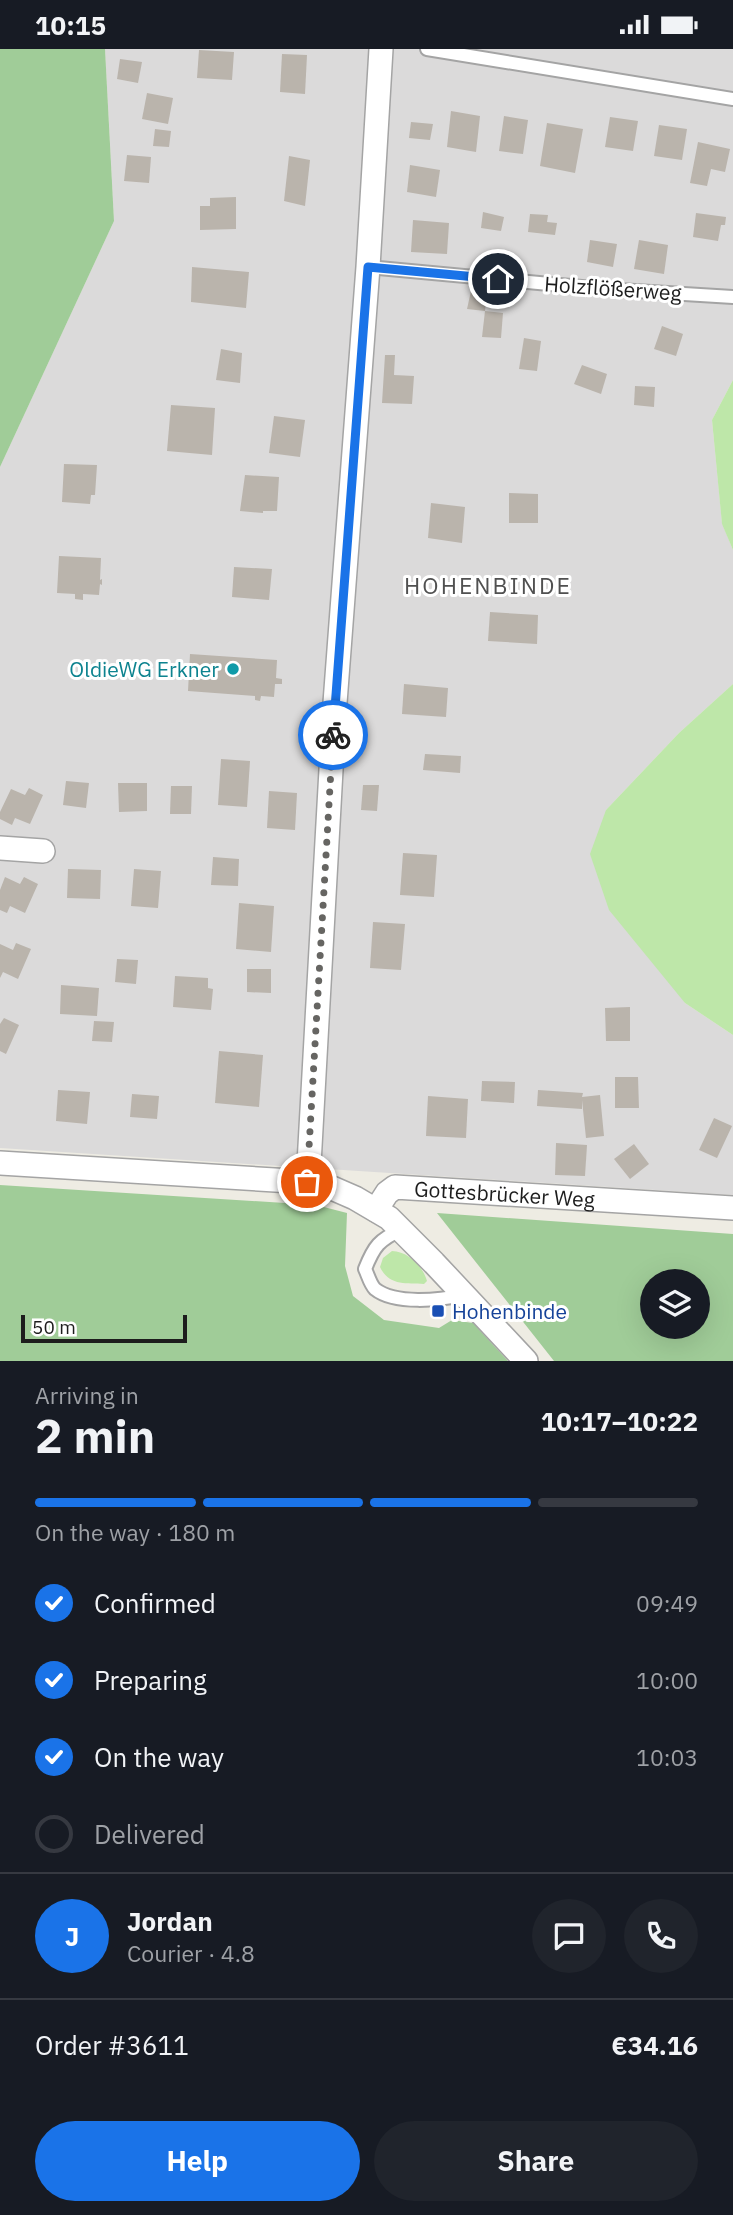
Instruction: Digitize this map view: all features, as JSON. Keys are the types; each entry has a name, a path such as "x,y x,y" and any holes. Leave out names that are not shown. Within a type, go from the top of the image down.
{"street":[{"path":"307,1182 334,716 368,267 381,49"},
{"path":"0,848 43,851"},
{"path":"0,1163 307,1182 332,1188 376,1210 401,1230 526,1361"},
{"name":"Gottesbrücker Weg","path":"376,1210 387,1193 395,1187 733,1208"}],"lane":[{"path":"427,49 733,99"},
{"name":"Holzflößerweg","path":"368,267 603,289 733,297"},
{"path":"401,1230 384,1237 373,1249 365,1269 373,1287 390,1297 434,1300 464,1295"}],"shaded area":[{"path":"105,49 733,49 733,380 712,420 722,523 733,550 733,684 679,733 606,810 685,1003 733,1035 733,1195 0,1148 0,467 114,221"}],"green space":[{"path":"0,49 105,49 114,221 0,467"},
{"path":"733,380 733,550 722,524 712,420"},
{"path":"733,684 733,1035 685,1003 609,910 590,854 606,810 679,733"},
{"path":"0,1185 316,1205 347,1213 345,1266 353,1296 384,1320 439,1328 452,1320 473,1323 508,1361 0,1361"},
{"path":"437,1213 733,1234 733,1361 554,1361"},
{"path":"392,1251 414,1260 427,1281 424,1284 405,1283 388,1278 380,1267 383,1258"}],"building":[{"path":"199,50 234,52 232,80 197,78"},
{"path":"282,54 307,55 305,94 280,92"},
{"path":"120,59 142,62 138,83 117,79"},
{"path":"147,93 173,98 168,124 142,119"},
{"path":"451,111 480,116 476,152 447,147"},
{"path":"504,116 528,120 523,154 499,151"},
{"path":"610,117 638,121 633,151 605,147"},
{"path":"411,122 433,124 430,140 409,138"},
{"path":"547,123 583,129 575,173 540,166"},
{"path":"659,125 687,129 682,160 654,156"},
{"path":"155,129 171,131 169,147 153,146"},
{"path":"698,142 730,149 725,172 711,169 707,186 690,183"},
{"path":"127,155 151,157 149,183 124,181"},
{"path":"289,156 310,160 305,206 284,201"},
{"path":"410,165 440,170 436,197 407,192"},
{"path":"236,197 236,229 200,230 200,206 210,206 210,198"},
{"path":"483,212 504,217 501,231 481,228"},
{"path":"696,213 726,217 725,225 721,225 718,241 693,237"},
{"path":"530,214 548,215 547,222 557,223 555,235 528,232"},
{"path":"413,220 449,223 447,254 411,252"},
{"path":"590,240 617,244 613,267 587,262"},
{"path":"639,240 668,245 664,274 634,269"},
{"path":"192,267 249,272 246,308 191,302"},
{"path":"471,291 487,292 485,311 467,309"},
{"path":"485,311 503,313 501,338 482,337"},
{"path":"662,326 683,334 676,356 654,349"},
{"path":"524,338 541,341 537,371 519,369"},
{"path":"221,349 242,353 240,383 216,380"},
{"path":"385,355 395,355 394,375 414,376 412,404 382,403"},
{"path":"582,365 607,374 601,394 574,384"},
{"path":"635,386 655,387 654,407 634,405"},
{"path":"171,405 215,408 212,455 167,451"},
{"path":"274,416 305,420 300,457 269,453"},
{"path":"64,464 97,465 95,495 91,495 90,504 62,502"},
{"path":"245,475 279,477 277,511 240,511"},
{"path":"509,493 538,494 538,523 509,523"},
{"path":"431,503 465,507 462,543 428,538"},
{"path":"59,556 101,558 102,585 100,584 99,595 83,594 83,600 75,599 75,594 57,593"},
{"path":"234,567 272,569 269,600 232,597"},
{"path":"490,612 538,615 537,644 488,641"},
{"name":"OldieWG Erkner","path":"190,654 277,660 276,678 282,679 282,684 275,684 274,697 261,696 260,701 255,700 255,696 188,691"},
{"path":"404,684 448,688 446,717 402,714"},
{"path":"425,754 461,756 460,773 423,770"},
{"path":"221,759 250,761 247,807 218,805"},
{"path":"66,781 89,783 86,808 63,805"},
{"path":"118,783 147,783 147,811 119,812"},
{"path":"363,785 379,785 377,811 361,810"},
{"path":"171,786 192,786 191,814 170,814"},
{"path":"29,788 43,795 30,824 15,818 12,825 0,819 0,812 11,789 25,795"},
{"path":"269,791 297,793 295,830 267,828"},
{"path":"403,853 437,855 434,897 400,895"},
{"path":"213,857 239,859 238,886 211,885"},
{"path":"68,869 101,870 100,899 67,898"},
{"path":"134,869 161,871 158,908 131,906"},
{"path":"5,877 20,884 24,877 38,884 25,913 10,906 7,913 0,910 0,890"},
{"path":"239,903 274,906 271,952 236,949"},
{"path":"373,922 405,924 401,970 370,968"},
{"path":"16,943 31,949 18,979 3,972 0,978 0,944 13,950"},
{"path":"117,959 138,960 136,984 115,982"},
{"path":"247,969 271,969 271,993 247,992"},
{"path":"175,976 208,978 208,988 213,989 211,1010 173,1007"},
{"path":"61,985 99,988 97,1016 60,1014"},
{"path":"630,1007 630,1041 606,1041 605,1008"},
{"path":"4,1018 19,1025 6,1054 0,1051 0,1024"},
{"path":"94,1021 114,1022 112,1042 92,1041"},
{"path":"219,1051 263,1055 259,1107 215,1103"},
{"path":"615,1077 638,1077 639,1108 615,1108"},
{"path":"482,1081 515,1082 514,1103 481,1101"},
{"path":"58,1090 90,1092 87,1124 56,1121"},
{"path":"538,1090 583,1093 582,1097 600,1095 604,1136 586,1138 582,1100 582,1109 537,1106"},
{"path":"132,1094 159,1096 157,1119 130,1117"},
{"path":"428,1096 468,1099 466,1138 426,1136"},
{"path":"714,1118 732,1126 717,1158 699,1150"},
{"path":"556,1143 587,1145 585,1176 555,1175"},
{"path":"634,1144 649,1164 630,1179 614,1159"}],"way so far":[{"path":"307,1182 333,735"}],"place":[{"name":"OldieWG Erkner","path":"233,669"},
{"name":"Hohenbinde","path":"438,1311"}],"district":[{"name":"HOHENBINDE","path":"488,585"}],"route":[{"path":"333,735 368,267 498,279"}]}
